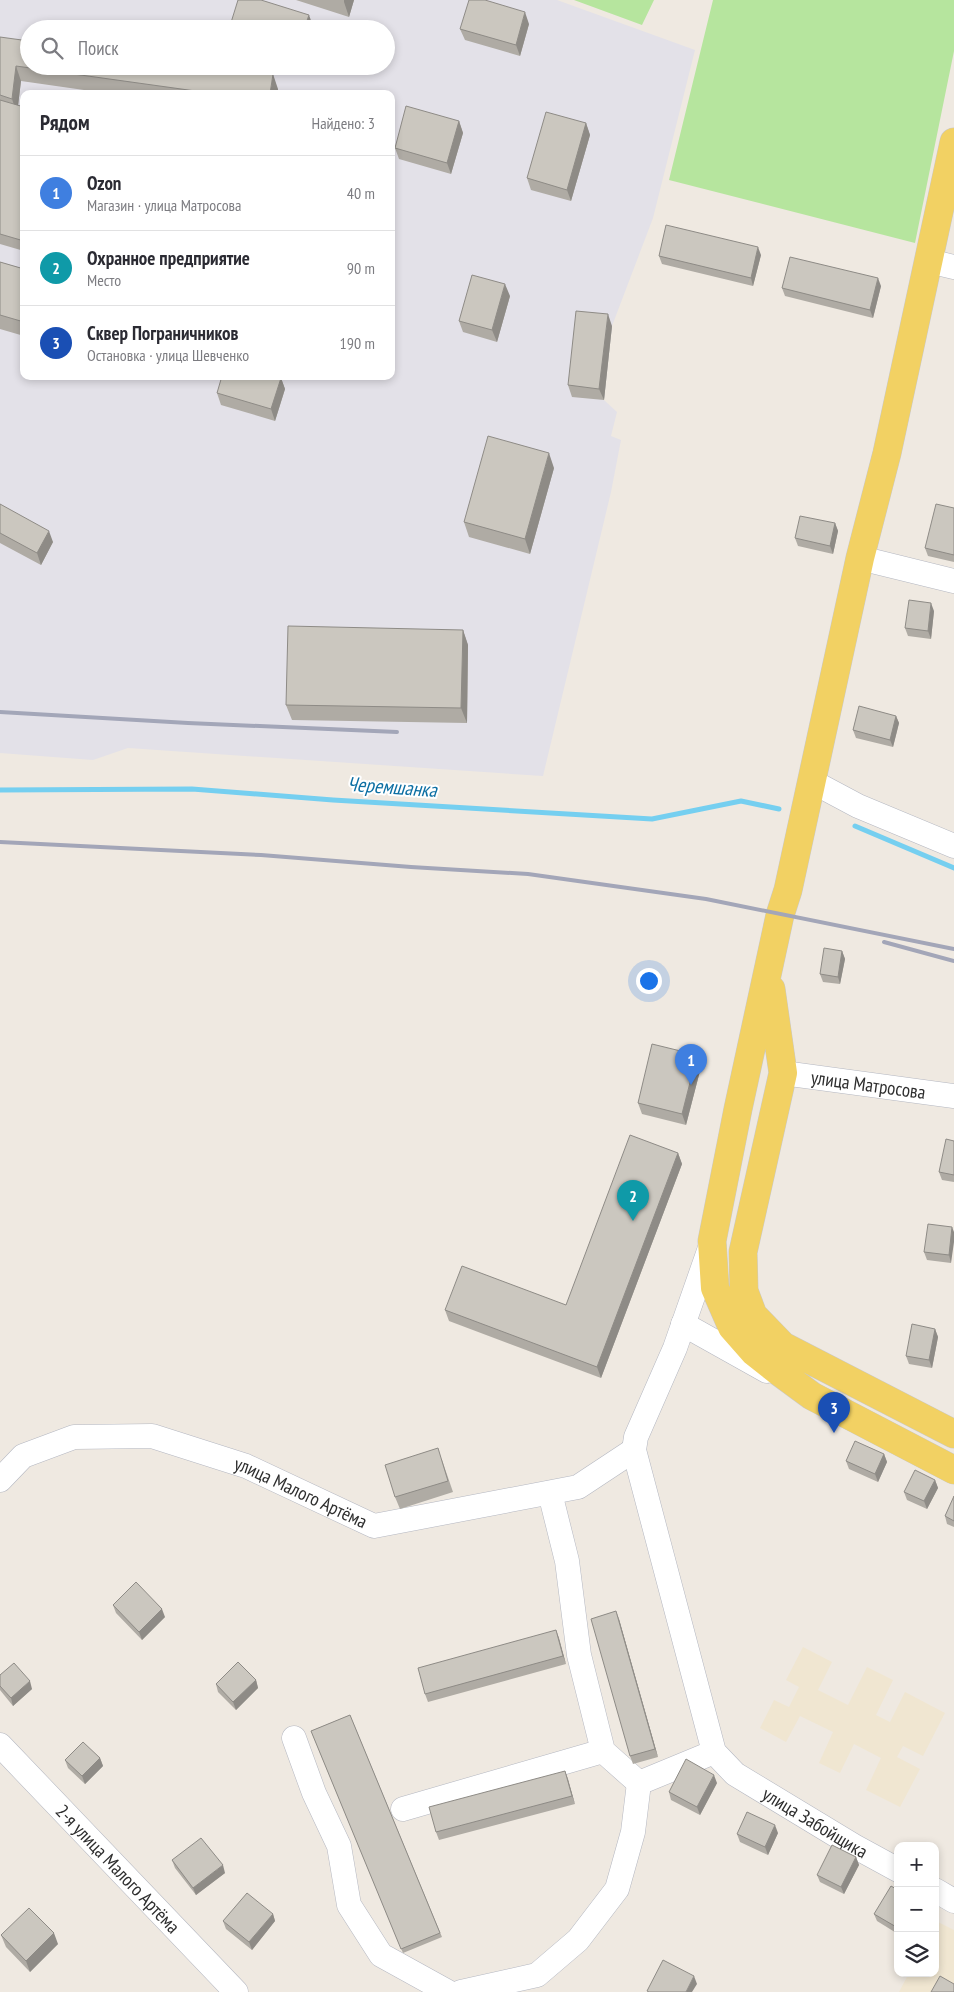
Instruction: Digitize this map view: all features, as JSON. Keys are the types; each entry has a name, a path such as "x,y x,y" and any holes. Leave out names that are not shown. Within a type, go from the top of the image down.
{"main road":[{"path":"954,142 942,264 887,453 860,558 812,788 788,890 780,915 769,973 738,1109 712,1241 715,1288 732,1327 754,1352 812,1396 954,1470"},
{"path":"769,973 783,1073 743,1252 744,1291 753,1315 783,1346 954,1434"}],"street":[{"path":"860,558 954,582"},
{"path":"812,788 954,846"},
{"name":"улица Матросова","path":"783,1073 954,1096"},
{"path":"639,1783 714,1752 634,1450 636,1437 674,1350 712,1241"},
{"path":"683,1324 783,1346"},
{"path":"683,1324 812,1396"},
{"name":"улица Малого Артёма","path":"0,1480 23,1456 74,1437 152,1436 246,1466 374,1526 578,1487 634,1450"},
{"path":"550,1493 566,1561 579,1656 603,1751 639,1783"},
{"path":"294,1738 314,1793 339,1846 349,1905 381,1955 448,1992"},
{"name":"2-я улица Малого Артёма","path":"0,1745 236,1992"},
{"path":"403,1809 603,1751"},
{"name":"улица Забойщика","path":"714,1752 735,1774 854,1846 894,1868"},
{"path":"461,1992 537,1975 578,1940 617,1889 633,1832 639,1783"},
{"path":"939,1892 954,1901"}],"shaded area":[{"path":"0,0 557,0 695,50 653,218 612,326 604,400 617,412 611,436 621,440 611,492 543,776 128,748 93,760 0,753"},
{"path":"803,1647 832,1662 818,1690 848,1705 867,1667 893,1680 876,1715 890,1722 905,1692 945,1713 923,1756 903,1746 897,1757 920,1769 900,1807 866,1790 881,1758 854,1744 840,1773 819,1763 833,1732 800,1716 786,1742 760,1728 774,1700 789,1707 799,1687 786,1680"},
{"path":"939,1922 954,1930 954,1992 899,1992 907,1977 939,1977"}],"green space":[{"path":"574,0 654,0 642,25"},
{"path":"713,0 954,0 954,51 915,243 669,180"}],"building":[{"path":"238,0 261,0 309,15 307,20 232,20"},
{"path":"469,0 485,0 525,12 516,45 460,29"},
{"path":"0,37 20,40 20,67 16,66 12,99 0,95"},
{"path":"81,75 273,75 271,90 188,90"},
{"path":"0,100 20,106 20,240 0,234"},
{"path":"406,106 459,121 447,163 395,148"},
{"path":"546,112 586,123 567,190 527,178"},
{"path":"666,225 758,247 751,278 659,256"},
{"path":"790,257 878,278 870,310 782,288"},
{"path":"0,262 20,268 20,321 0,315"},
{"path":"472,275 505,284 492,330 459,321"},
{"path":"576,311 608,314 599,389 568,385"},
{"path":"221,380 280,380 271,409 217,393"},
{"path":"488,436 549,453 525,539 464,522"},
{"path":"0,504 49,531 37,553 0,533"},
{"path":"936,504 954,508 954,555 925,548"},
{"path":"800,516 835,523 830,546 795,538"},
{"path":"909,600 931,603 928,631 905,628"},
{"path":"288,626 463,630 461,708 286,705"},
{"path":"859,706 896,716 890,740 853,730"},
{"path":"824,948 842,951 838,977 820,974"},
{"path":"652,1044 697,1055 682,1114 638,1103"},
{"path":"630,1135 678,1153 597,1367 445,1310 462,1266 566,1305"},
{"path":"946,1139 954,1141 954,1175 939,1172"},
{"path":"928,1224 952,1227 949,1255 924,1252"},
{"path":"912,1324 935,1329 929,1360 906,1356"},
{"path":"855,1441 884,1454 875,1474 846,1461"},
{"path":"438,1448 448,1481 395,1497 385,1465"},
{"path":"915,1470 935,1480 924,1501 904,1492"},
{"path":"954,1496 954,1521 945,1516"},
{"path":"136,1582 162,1609 139,1632 113,1605"},
{"path":"616,1611 655,1749 630,1756 591,1619"},
{"path":"556,1630 563,1656 425,1694 418,1668"},
{"path":"238,1662 256,1680 233,1702 216,1684"},
{"path":"14,1663 30,1681 11,1698 0,1686 0,1675"},
{"path":"350,1715 440,1933 401,1949 311,1731"},
{"path":"83,1742 100,1758 82,1776 65,1760"},
{"path":"686,1759 714,1775 697,1807 669,1792"},
{"path":"565,1771 572,1796 436,1832 429,1807"},
{"path":"747,1812 775,1825 765,1847 737,1834"},
{"path":"201,1838 223,1865 193,1888 172,1860"},
{"path":"832,1845 856,1857 841,1887 817,1875"},
{"path":"891,1886 894,1888 894,1926 874,1914"},
{"path":"247,1893 273,1914 249,1942 223,1921"},
{"path":"29,1908 54,1933 26,1961 1,1935"},
{"path":"663,1960 694,1976 686,1992 647,1991"},
{"path":"940,1976 954,1984 954,1992 931,1992"}],"waterway":[{"name":"Черемшанка","path":"0,790 192,789 333,800 652,819 741,801 779,809"},
{"name":"Черемшанка","path":"855,826 954,868"}],"railway":[{"path":"0,712 188,723 397,732"},
{"path":"0,842 261,855 528,874 706,899 954,949"},
{"path":"884,942 954,961"}],"place":[{"name":"Ozon","path":"691,1085"},
{"name":"Охранное предприятие","path":"633,1221"},
{"name":"Сквер Пограничников","path":"834,1433"}]}
